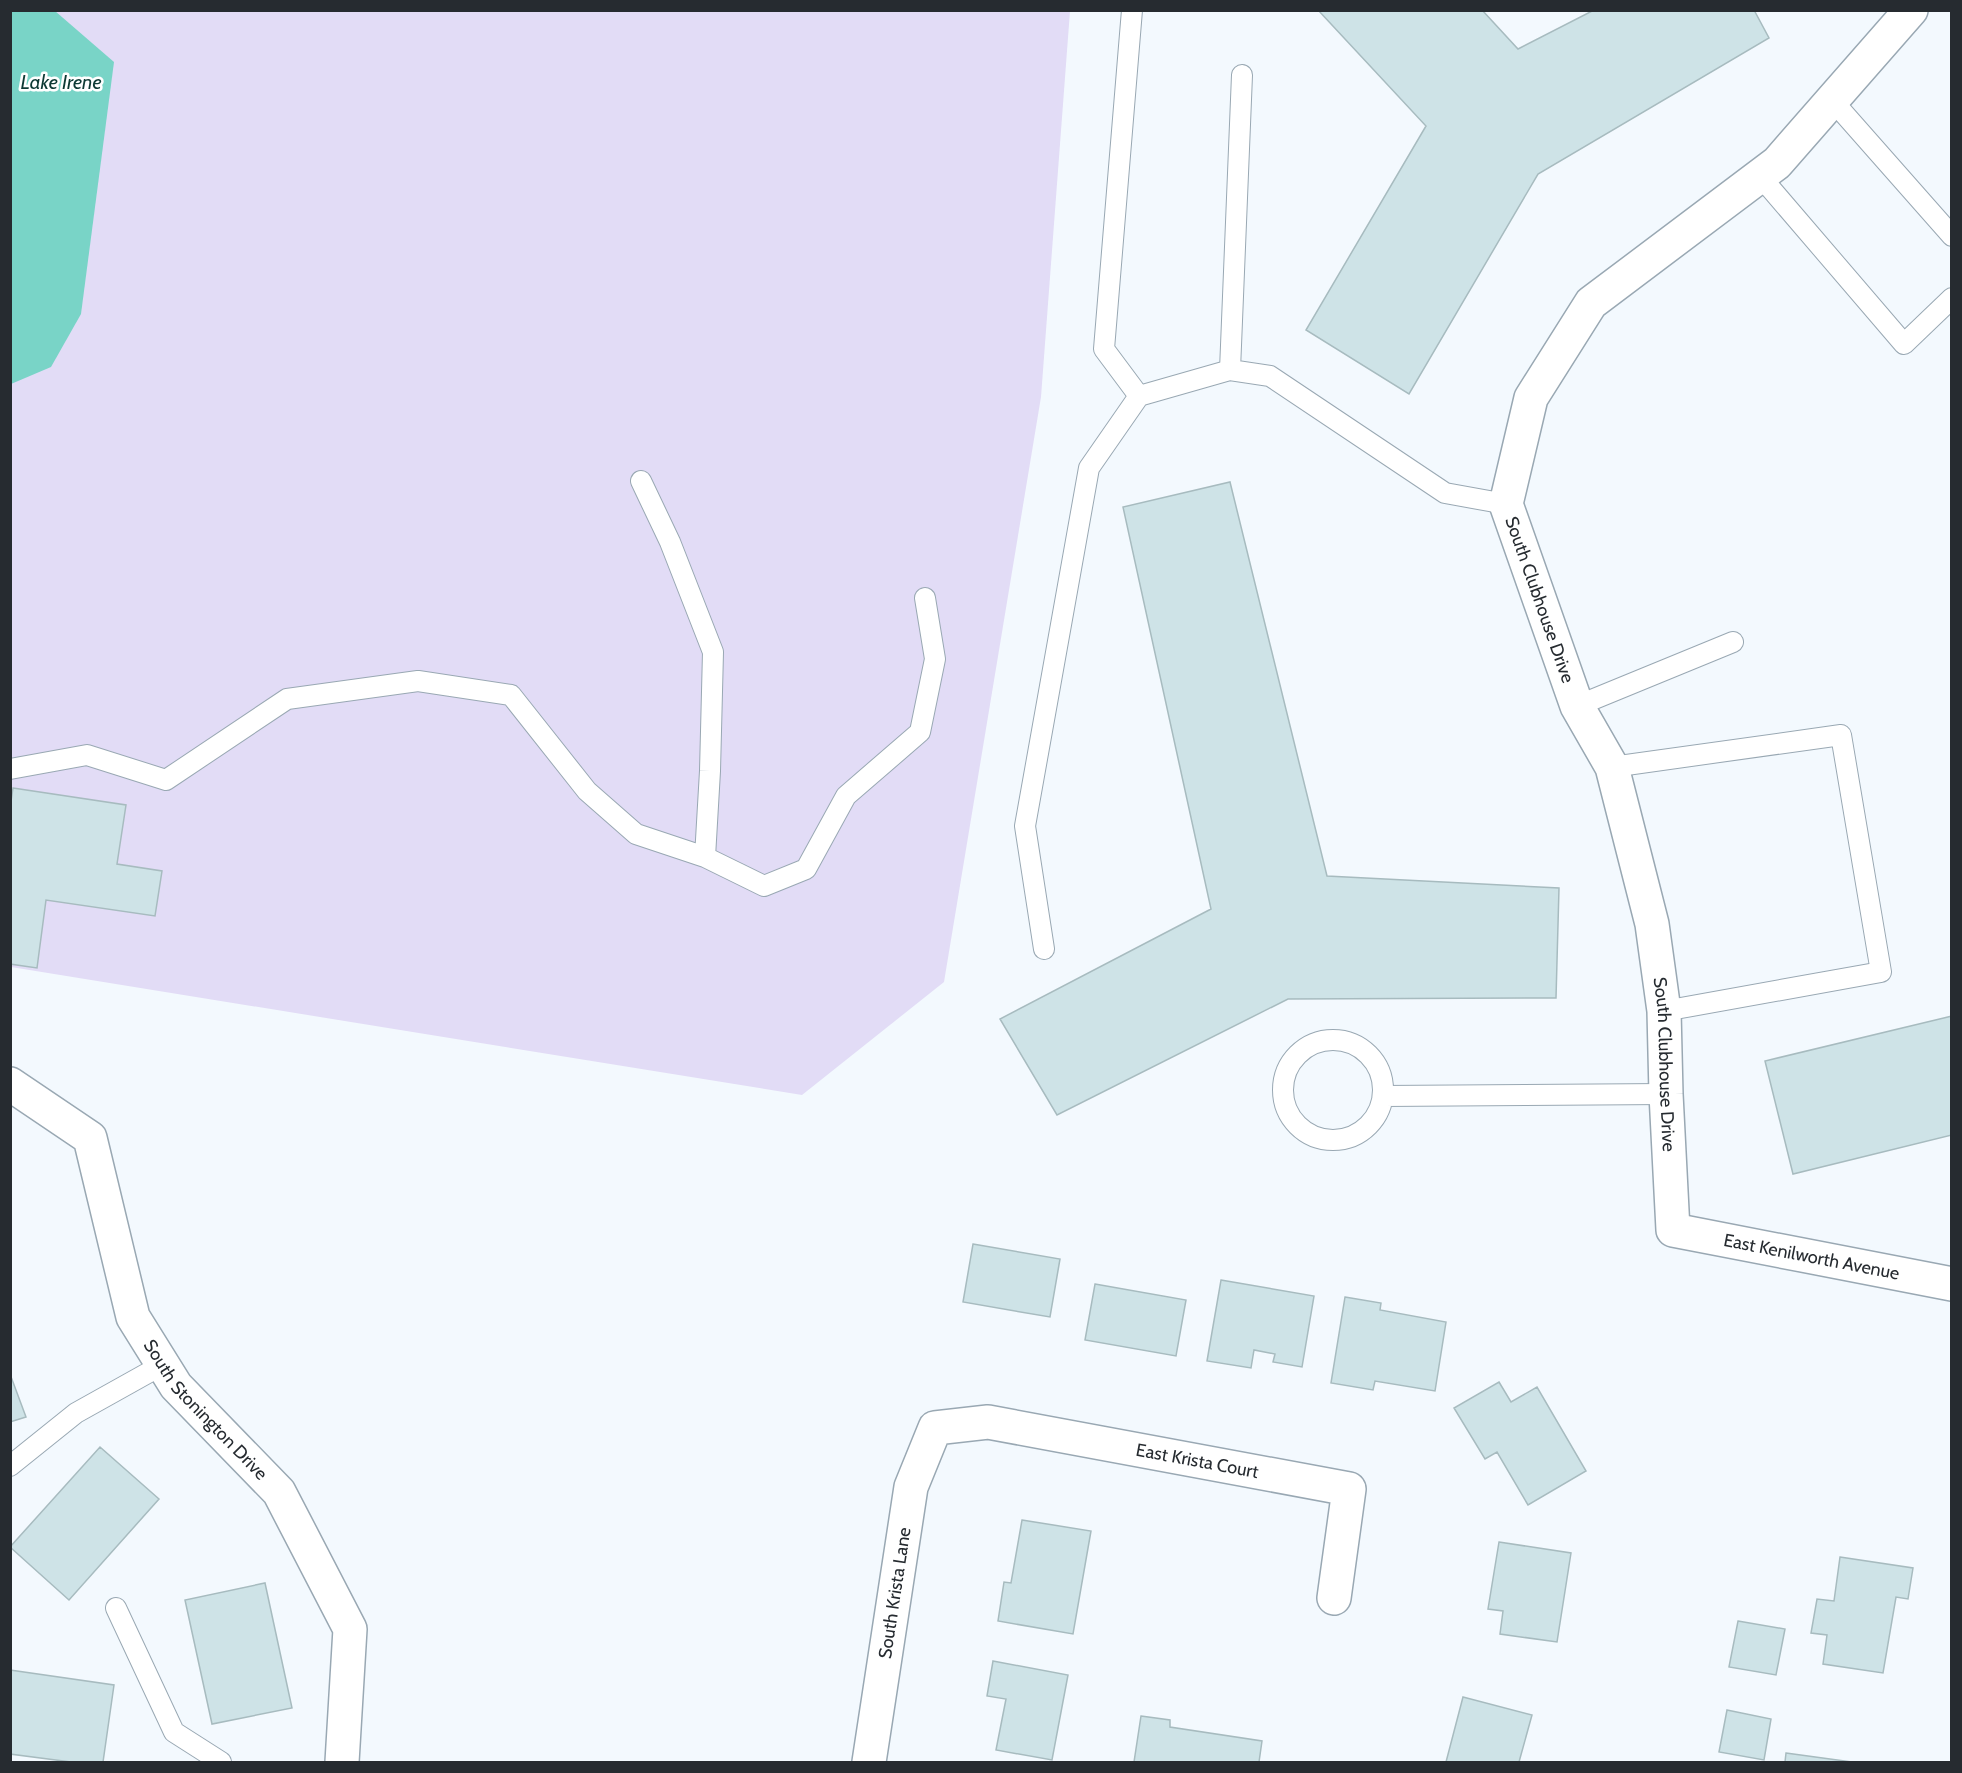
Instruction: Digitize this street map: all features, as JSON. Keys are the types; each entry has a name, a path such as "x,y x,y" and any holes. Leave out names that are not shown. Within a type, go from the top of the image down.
{"street":[{"name":"South Clubhouse Drive","path":"1673,1230 1664,1011 1652,924 1612,767 1577,706 1506,504 1531,398 1591,303 1777,163 1911,10"},
{"name":"South Stonington Drive","path":"10,1084 90,1138 133,1317 176,1386 279,1492 350,1629 342,1762"},
{"name":"East Kenilworth Avenue","path":"1673,1230 1952,1284"},
{"name":"East Krista Court","path":"935,1428 988,1422 1349,1489 1334,1598"},
{"name":"South Krista Lane","path":"869,1762 911,1487 935,1428"}],"lane":[{"path":"1132,10 1104,349 1139,396"},
{"path":"1230,370 1242,75"},
{"path":"1832,100 1952,236"},
{"path":"1760,176 1904,344 1952,298"},
{"path":"1044,949 1025,826 1089,468 1139,396 1230,370 1270,376 1445,493 1506,504"},
{"path":"640,481 670,542 713,652 705,857"},
{"path":"10,770 87,755 166,780 287,699 417,681 511,695 587,790 636,834 705,857 764,886 806,869 846,796 920,732 935,659 925,598"},
{"path":"1577,706 1732,642"},
{"path":"1612,767 1841,735 1881,972 1664,1011"},
{"path":"1337,1040 1353,1044 1366,1052 1377,1065 1383,1080 1383,1096 1379,1112 1369,1126 1355,1136 1339,1140 1322,1140 1306,1133 1294,1121 1286,1107 1283,1090 1286,1073 1294,1059 1306,1048 1321,1042 1337,1040"},
{"path":"1383,1096 1666,1094"},
{"path":"10,1466 76,1413 162,1365"},
{"path":"116,1608 174,1732 221,1762"}],"shaded area":[{"path":"10,11 1070,11 1041,397 944,982 802,1095 11,967"}],"water":[{"name":"Lake Irene","path":"11,10 55,11 114,62 81,314 51,367 11,384"}],"building":[{"path":"1318,10 1482,10 1518,49 1594,10 1754,10 1769,38 1538,174 1409,394 1306,330 1426,126"},
{"path":"1230,482 1327,876 1559,888 1556,998 1288,999 1057,1115 1000,1019 1211,909 1123,507"},
{"path":"13,788 126,805 117,864 162,871 155,916 46,900 37,968 10,964 10,808"},
{"path":"1952,1016 1952,1135 1793,1174 1765,1061"},
{"path":"973,1244 1060,1259 1050,1317 963,1302"},
{"path":"1221,1280 1314,1296 1302,1367 1273,1362 1275,1354 1254,1350 1251,1368 1207,1361"},
{"path":"1095,1284 1186,1300 1176,1356 1085,1340"},
{"path":"1345,1297 1381,1303 1380,1310 1446,1322 1435,1391 1375,1381 1373,1390 1331,1383"},
{"path":"10,1374 26,1417 10,1422"},
{"path":"1499,1382 1511,1402 1537,1387 1586,1471 1528,1505 1497,1452 1485,1459 1454,1408"},
{"path":"100,1447 159,1499 69,1600 10,1547"},
{"path":"1022,1520 1091,1531 1073,1634 998,1621 1004,1582 1011,1583"},
{"path":"1499,1542 1571,1553 1557,1642 1500,1634 1503,1611 1488,1609"},
{"path":"1840,1557 1913,1568 1908,1599 1896,1597 1883,1673 1823,1664 1827,1635 1811,1633 1817,1599 1834,1601"},
{"path":"265,1583 292,1708 212,1724 185,1600"},
{"path":"1738,1621 1785,1629 1776,1675 1729,1667"},
{"path":"993,1661 1068,1675 1052,1760 996,1750 1006,1699 987,1696"},
{"path":"10,1670 114,1685 103,1762 71,1762 10,1754"},
{"path":"1463,1697 1532,1715 1519,1762 1446,1762"},
{"path":"1727,1710 1771,1719 1764,1760 1719,1752"},
{"path":"1141,1716 1170,1720 1170,1727 1262,1741 1259,1762 1134,1762"},
{"path":"1786,1753 1852,1762 1785,1762"}]}
